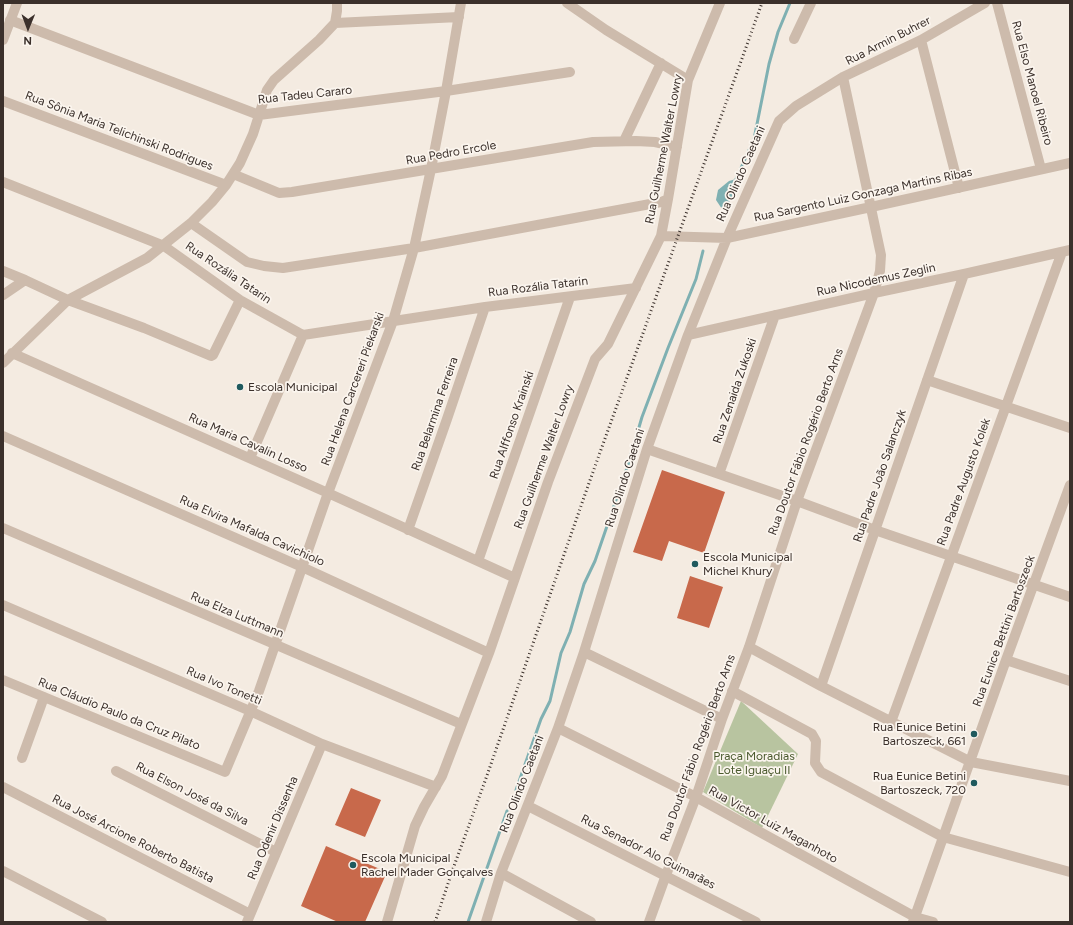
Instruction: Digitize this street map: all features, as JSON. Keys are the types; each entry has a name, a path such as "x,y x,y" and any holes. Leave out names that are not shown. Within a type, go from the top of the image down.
{"street":[{"path":"3,40 17,3"},
{"path":"3,363 68,300 147,258 191,223 226,185 240,163 253,134 266,90 274,80 319,40 335,23 337,3"},
{"name":"Rua Helena Carcereri Piekarski","path":"225,772 275,645 328,493 393,321 414,248 431,169 461,3"},
{"path":"567,3 606,30 688,80"},
{"path":"794,39 811,3"},
{"name":"Rua Armin Buhrer","path":"843,77 920,40 985,3"},
{"name":"Rua Elso Manoel Ribeiro","path":"997,3 1041,169"},
{"name":"Rua Guilherme Walter Lowry","path":"387,922 415,826 442,776 489,652 548,482 595,359 608,344 661,236 688,80 718,4"},
{"path":"335,23 459,17"},
{"name":"Rua Tadeu Cararo","path":"10,20 259,115 446,91 570,72"},
{"path":"920,40 959,188"},
{"path":"624,141 661,63"},
{"name":"Rua Doutor Fábio Rogério Berto Arns","path":"649,922 696,797 722,719 749,646 797,501 874,293 880,271 881,255 843,77"},
{"name":"Rua Olindo Caetani","path":"486,922 501,873 558,728 584,652 646,449 688,335 727,238 779,121 796,106 843,77"},
{"name":"Rua Sônia Maria Telichinski Rodrigues","path":"3,100 226,185"},
{"name":"Rua Pedro Ercole","path":"233,174 279,193 593,142 655,142 677,147"},
{"name":"Rua Sargento Luiz Gonzaga Martins Ribas","path":"661,236 727,238 871,208 1070,163"},
{"name":"Rua Rozália Tatarin","path":"3,182 164,246 240,300 302,335 485,307 636,288"},
{"path":"191,223 247,262 283,268 414,248 661,202 668,199"},
{"name":"Rua Nicodemus Zeglin","path":"688,335 1066,251"},
{"name":"Rua Padre Augusto Kolek","path":"891,722 1006,406 1066,251"},
{"path":"3,271 68,300 144,328 211,356 214,355 240,300"},
{"name":"Rua Padre João Salanczyk","path":"821,686 964,274"},
{"path":"3,296 26,280"},
{"name":"Rua Alffonso Krainski","path":"478,562 570,297"},
{"name":"Rua Belarmina Ferreira","path":"408,530 485,307"},
{"name":"Rua Zenaida Zukoski","path":"719,474 775,315"},
{"path":"250,458 302,335"},
{"name":"Rua Maria Cavalin Losso","path":"12,353 250,458 515,578"},
{"path":"928,380 1070,428"},
{"name":"Rua Elvira Mafalda Cavichiolo","path":"3,436 302,567 489,652"},
{"path":"646,449 1070,597"},
{"name":"Rua Eunice Bettini Bartoszeck","path":"914,919 1034,584 1066,510 1070,485"},
{"name":"Rua Elza Luttmann","path":"3,528 462,724"},
{"name":"Rua Ivo Tonetti","path":"3,606 250,711 322,744 436,787"},
{"path":"749,646 821,686 971,762 1070,781"},
{"path":"584,652 722,719"},
{"path":"1006,660 1070,681"},
{"name":"Rua Cláudio Paulo da Cruz Pilato","path":"3,680 225,772"},
{"path":"732,691 812,734 816,741 815,763 821,772 943,837 1070,872"},
{"path":"22,758 44,697"},
{"name":"Rua Victor Luiz Maganhoto","path":"558,728 696,797 914,919 933,922"},
{"name":"Rua Odenir Dissenha","path":"249,918 322,744"},
{"name":"Rua Elson José da Silva","path":"116,771 276,852"},
{"name":"Rua José Arcione Roberto Batista","path":"3,787 249,918"},
{"name":"Rua Senador Alo Guimarães","path":"528,806 756,922"},
{"path":"3,871 102,922"},
{"path":"501,873 591,922"}],"green space":[{"name":"Praça Moradias Lote Iguaçu II","path":"741,701 798,754 762,828 703,792"}],"water":[{"path":"736,179 732,197 724,212 716,200 718,190 729,181"}],"building":[{"path":"662,470 725,492 704,553 669,541 662,561 633,552"},
{"path":"690,576 723,587 709,628 677,618"},
{"path":"351,788 381,800 365,837 335,825"},
{"path":"326,846 387,872 365,922 338,922 301,906"}],"waterway":[{"path":"736,179 754,139 769,64 778,32 790,3"},
{"path":"516,790 541,719 550,701 561,653 570,632 584,584 595,561 627,468 642,417 696,279 703,251"},
{"path":"468,922 507,811"}],"railway":[{"path":"435,922 589,483 762,3"}],"place":[{"name":"Escola Municipal","path":"240,387"},
{"name":"Escola Municipal Michel Khury","path":"695,564"},
{"name":"Rua Eunice Betini Bartoszeck, 661","path":"974,734"},
{"name":"Rua Eunice Betini Bartoszeck, 720","path":"974,783"},
{"name":"Escola Municipal Rachel Mader Gonçalves","path":"353,865"}]}
